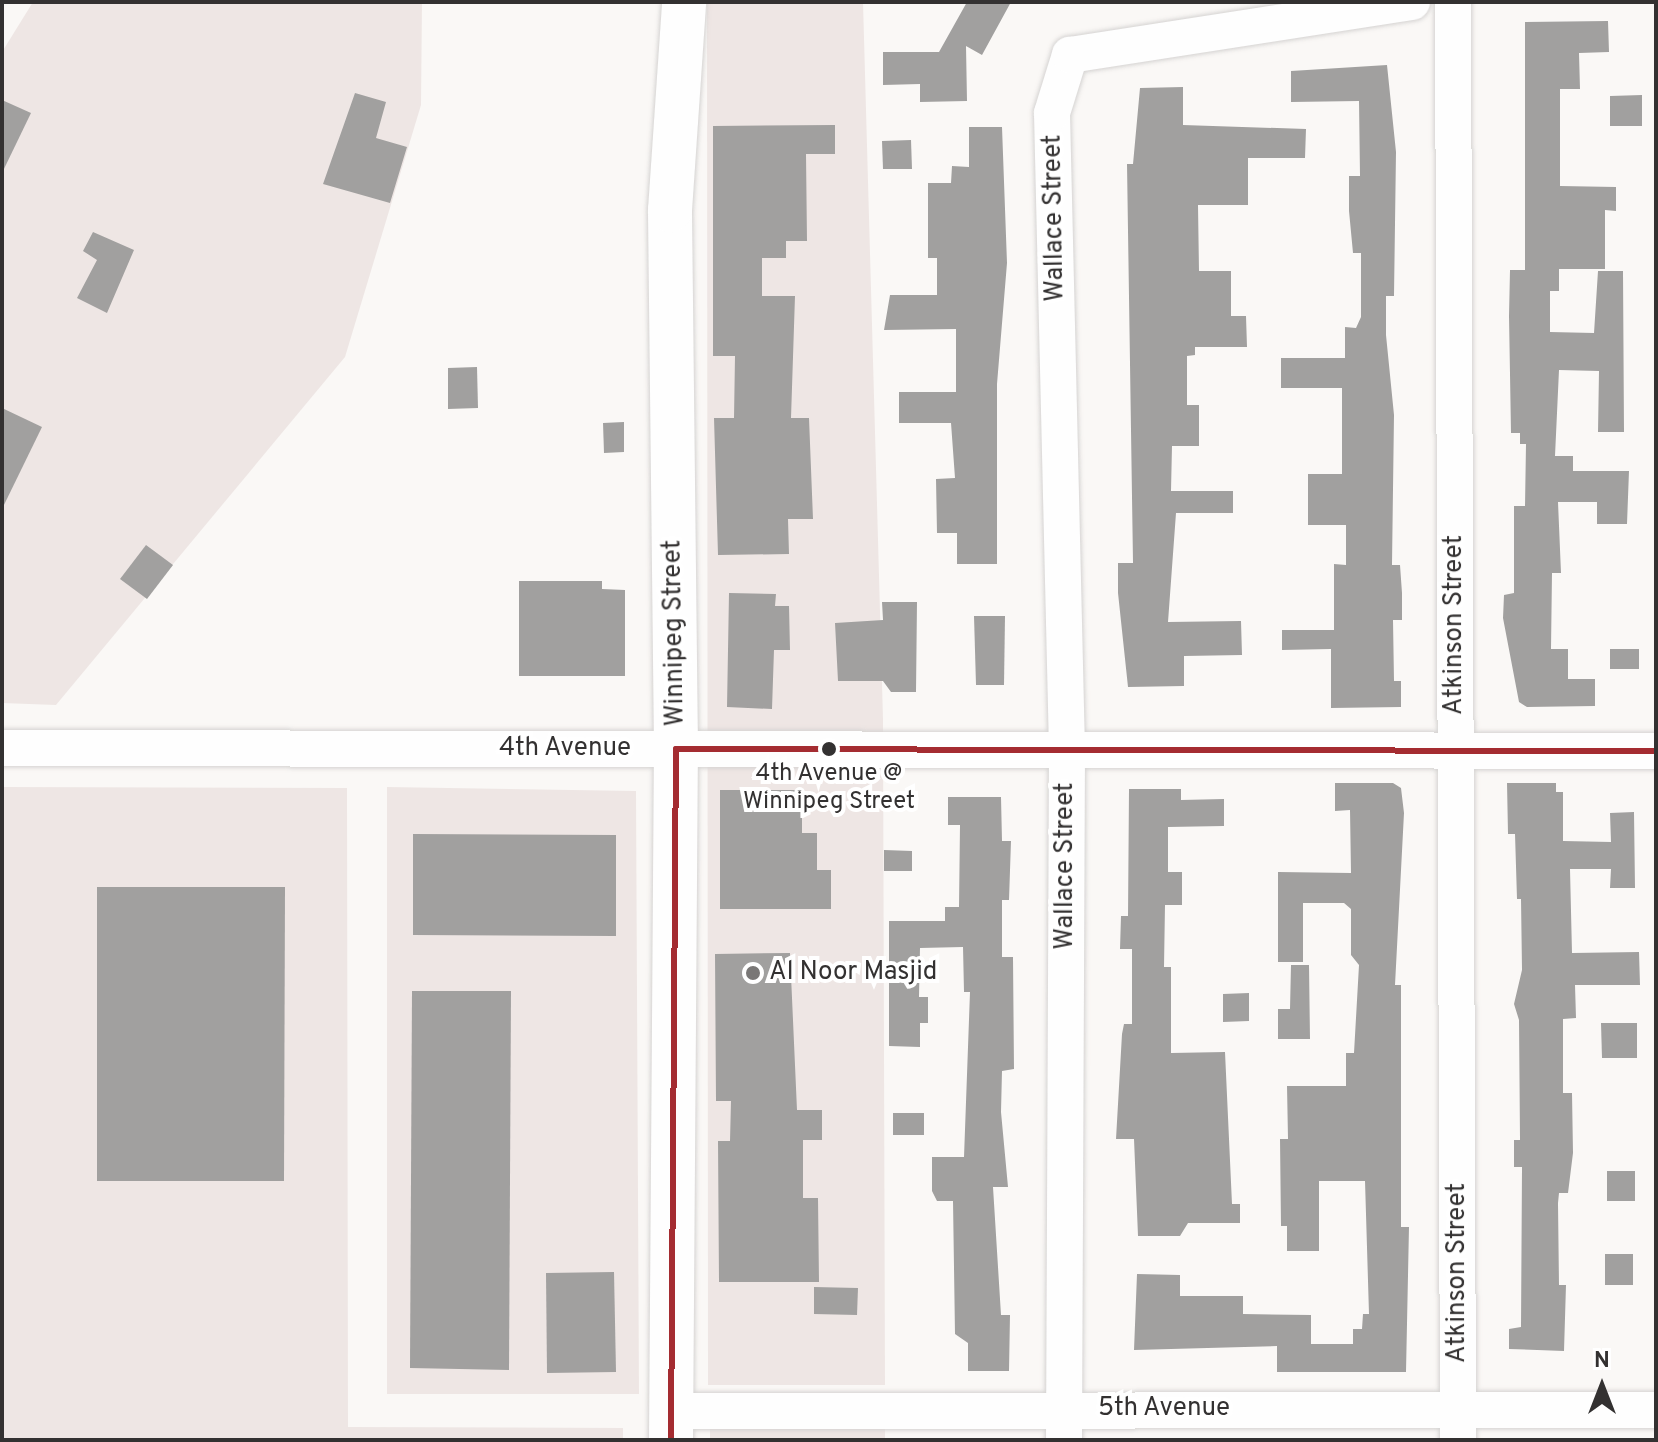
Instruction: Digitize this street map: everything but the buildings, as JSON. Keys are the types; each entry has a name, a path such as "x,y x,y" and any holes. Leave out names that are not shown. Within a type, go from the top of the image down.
{"main road":[{"name":"Winnipeg Street","path":"653,2 670,210 676,749 671,1425"},
{"name":"Winnipeg Street","path":"670,210 684,2"}],"street":[{"name":"Wallace Street","path":"1064,1424 1067,750 1052,113 1070,55 1412,2"},
{"name":"Atkinson Street","path":"1453,2 1458,1425"},
{"name":"4th Avenue","path":"2,748 1656,751"},
{"name":"5th Avenue","path":"671,1425 1458,1425 1656,1410"}],"shaded area":[{"path":"33,2 422,2 421,105 345,357 56,705 2,703 2,52"},
{"path":"707,2 863,2 883,719 885,1385 708,1385"},
{"path":"2,787 347,788 348,1427 623,1428 623,1440 2,1440"},
{"path":"387,787 636,791 639,1394 387,1394"},
{"path":"710,1422 885,1422 885,1440 710,1440"}],"transit line":[{"path":"671,1440 676,749 1656,751"}],"place":[{"name":"4th Avenue @ Winnipeg Street","path":"829,749"},
{"name":"Al Noor Masjid","path":"753,973"}]}
